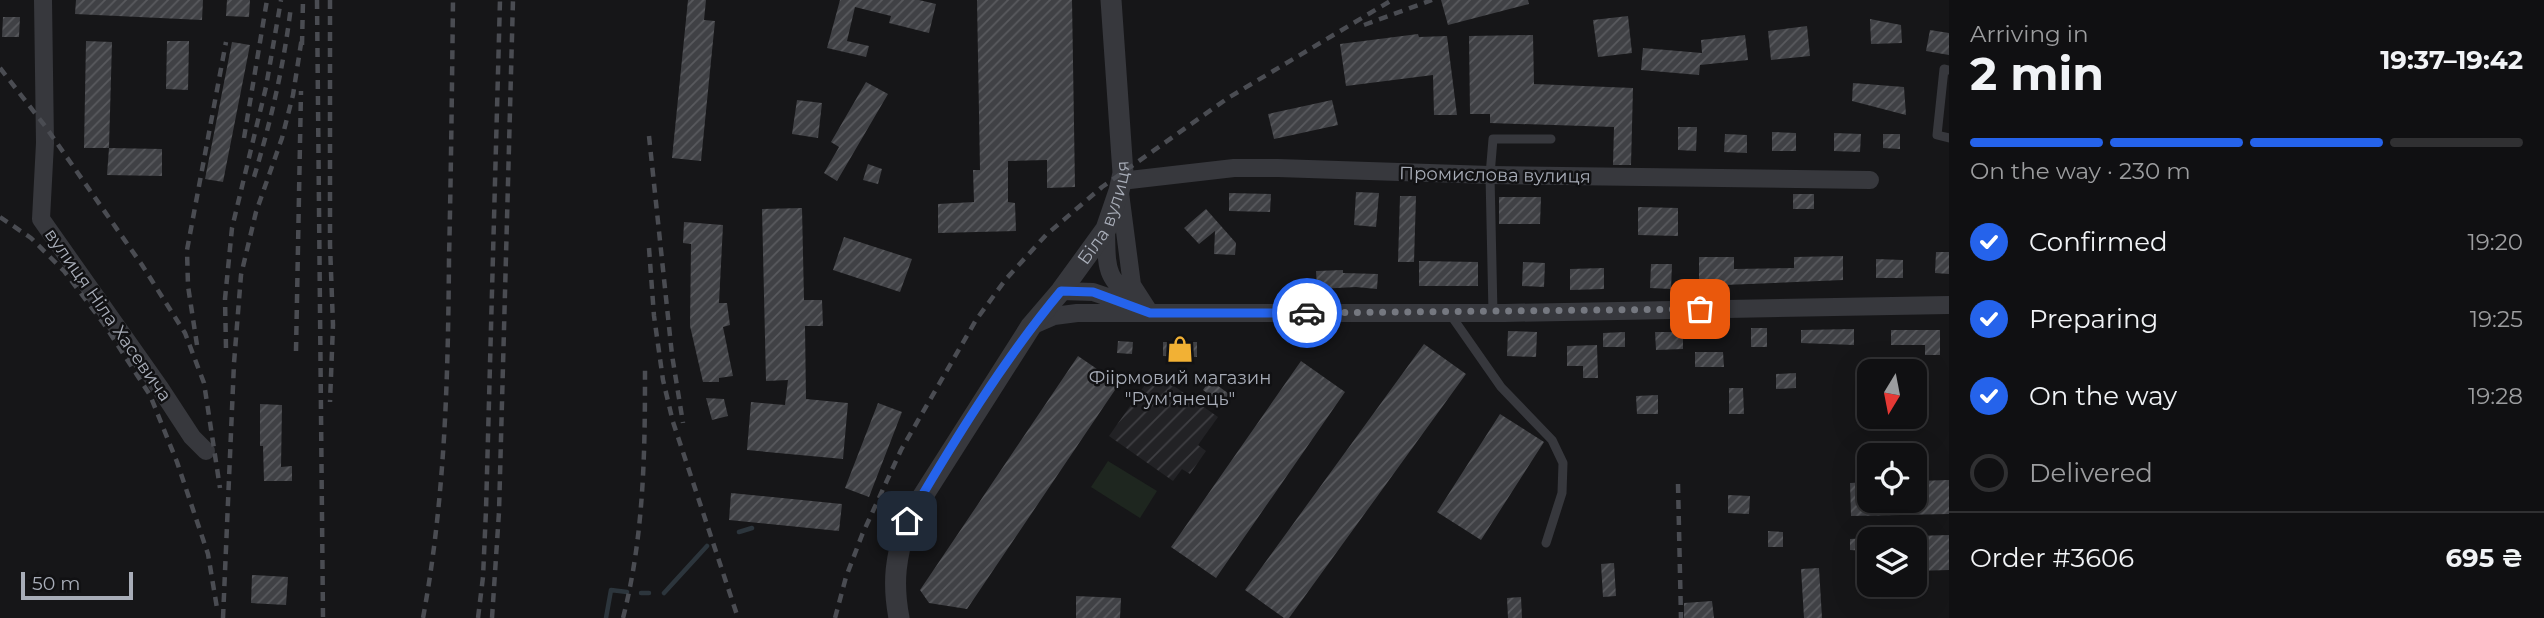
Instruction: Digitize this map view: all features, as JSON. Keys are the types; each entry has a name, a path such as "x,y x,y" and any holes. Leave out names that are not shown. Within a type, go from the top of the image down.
{"street":[{"name":"вулиця Ніла Хасевича","path":"43,0 45,143 41,219 192,438 206,451"},
{"name":"Біла вулиця","path":"899,618 895,599 897,554 907,521 1031,327 1106,229 1123,173 1111,0"},
{"name":"Промислова вулиця","path":"1120,186 1234,168 1490,176 1870,180"},
{"path":"1120,186 1132,285 1150,313"},
{"path":"1106,229 1107,269 1118,288 1150,313"},
{"path":"1061,291 1093,292 1150,313"},
{"path":"1031,327 1054,316 1077,313 1493,313 1949,305"}],"lane":[{"path":"1949,70 1944,69 1937,135 1949,138"},
{"path":"1493,313 1490,176 1493,139 1551,139"},
{"path":"1449,313 1501,387 1552,440 1563,463 1562,493 1546,544"}],"shaded area":[{"path":"1154,372 1218,417 1198,445 1206,451 1190,474 1182,469 1173,481 1109,436"},
{"path":"1108,461 1157,491 1140,518 1091,487"}],"building":[{"path":"76,0 203,0 202,20 75,14"},
{"path":"227,0 250,0 249,17 226,16"},
{"path":"688,0 706,0 704,20 715,21 701,161 672,158"},
{"path":"840,0 919,0 936,4 929,33 889,23 891,16 855,7 847,41 869,46 866,57 827,48"},
{"path":"977,0 1072,0 1075,187 1047,188 1047,160 1008,161 1008,202 1015,203 1016,231 938,233 938,204 974,202 973,170 980,170"},
{"path":"1441,0 1528,0 1529,4 1448,25"},
{"path":"1628,16 1632,53 1598,57 1593,20"},
{"path":"3,17 20,17 19,37 2,37"},
{"path":"1870,19 1901,25 1902,43 1871,44"},
{"path":"1807,26 1810,56 1771,60 1768,31"},
{"path":"1930,30 1949,33 1949,55 1926,51"},
{"path":"1418,34 1419,37 1447,36 1457,115 1434,115 1433,75 1346,86 1340,44"},
{"path":"1533,35 1534,84 1633,88 1631,165 1613,165 1614,127 1490,123 1490,114 1470,114 1469,36"},
{"path":"1745,35 1748,60 1700,65 1699,75 1641,70 1643,48 1702,53 1701,40"},
{"path":"86,41 112,42 109,148 84,148"},
{"path":"167,41 189,41 188,90 166,89"},
{"path":"232,42 250,45 223,182 205,179"},
{"path":"866,82 888,94 837,181 824,173 839,147 831,142"},
{"path":"1853,83 1904,87 1906,115 1852,101"},
{"path":"797,100 822,103 818,138 792,134"},
{"path":"1332,100 1338,125 1274,139 1268,114"},
{"path":"1678,127 1697,127 1696,151 1678,150"},
{"path":"1772,132 1796,133 1796,151 1772,151"},
{"path":"1834,133 1861,134 1860,152 1834,151"},
{"path":"1725,134 1747,135 1747,153 1724,152"},
{"path":"1883,134 1900,134 1900,149 1883,148"},
{"path":"109,148 162,149 162,176 107,175"},
{"path":"868,164 882,169 878,184 863,180"},
{"path":"1356,192 1379,193 1376,227 1354,225"},
{"path":"1229,193 1271,194 1270,212 1229,211"},
{"path":"1793,194 1814,194 1814,209 1793,209"},
{"path":"1400,196 1416,196 1414,262 1398,262"},
{"path":"1499,197 1541,197 1540,224 1499,224"},
{"path":"1638,207 1678,208 1678,236 1638,235"},
{"path":"802,208 804,300 822,300 823,326 805,326 806,399 848,403 843,459 747,450 751,402 785,405 788,380 766,381 762,209"},
{"path":"1206,209 1236,243 1235,255 1214,254 1215,231 1199,244 1184,228"},
{"path":"684,222 723,225 719,303 727,303 730,325 723,327 733,376 719,378 719,382 703,382 690,326 691,244 683,243"},
{"path":"844,237 912,259 900,292 833,270"},
{"path":"1936,252 1949,252 1949,274 1935,273"},
{"path":"1843,256 1843,280 1699,286 1699,257 1734,257 1734,269 1794,268 1794,257"},
{"path":"1876,259 1903,260 1903,278 1876,278"},
{"path":"1419,261 1478,262 1478,286 1419,286"},
{"path":"1523,262 1545,263 1544,287 1522,286"},
{"path":"1651,264 1672,264 1671,289 1650,288"},
{"path":"1604,268 1604,289 1570,290 1570,269"},
{"path":"1343,270 1343,273 1378,274 1377,289 1317,289 1316,271"},
{"path":"1751,328 1767,328 1767,347 1751,347"},
{"path":"1854,329 1854,345 1801,343 1801,330"},
{"path":"1891,330 1940,330 1940,355 1925,355 1925,345 1891,345"},
{"path":"1508,331 1537,332 1536,357 1507,356"},
{"path":"1625,332 1625,347 1603,347 1603,333"},
{"path":"1655,332 1683,332 1683,349 1656,350"},
{"path":"1118,341 1133,342 1132,354 1117,353"},
{"name":"Фіірмовий магазин \"Рум'янець\"","path":"1163,342 1197,342 1197,357 1163,356"},
{"path":"1424,344 1466,374 1289,618 1284,618 1245,590"},
{"path":"1597,345 1598,378 1583,378 1583,366 1567,366 1567,346"},
{"path":"1695,352 1723,352 1724,367 1695,367"},
{"path":"1078,356 1119,384 967,609 929,603 920,590"},
{"path":"1301,361 1345,392 1216,578 1171,547"},
{"path":"1796,373 1796,388 1776,389 1776,374"},
{"path":"1210,380 1229,394 1222,404 1203,390"},
{"path":"1729,388 1743,388 1744,414 1729,414"},
{"path":"1658,395 1658,414 1637,414 1636,396"},
{"path":"706,398 724,399 728,416 712,420"},
{"path":"878,403 902,412 869,497 845,488"},
{"path":"260,404 282,405 281,467 292,466 292,481 264,481 263,446 260,446"},
{"path":"1500,414 1544,442 1481,540 1437,512"},
{"path":"1949,480 1949,514 1851,516 1850,483 1857,483 1857,513 1927,513 1927,481"},
{"path":"731,493 842,504 839,531 729,520"},
{"path":"1728,495 1750,496 1749,514 1728,513"},
{"path":"1768,531 1783,532 1783,547 1768,547"},
{"path":"1949,535 1949,570 1927,571 1927,536"},
{"path":"1850,539 1857,539 1857,550 1850,550"},
{"path":"1614,563 1616,596 1603,597 1601,564"},
{"path":"1819,568 1822,618 1804,618 1801,569"},
{"path":"252,575 288,577 286,605 251,603"},
{"path":"1076,596 1121,598 1120,618 1076,618"},
{"path":"1521,597 1522,618 1508,618 1507,598"},
{"path":"1712,601 1714,618 1684,618 1684,603"}],"waterway":[{"path":"739,532 752,528"},
{"path":"664,593 707,546"},
{"path":"606,618 611,590 627,592"},
{"path":"641,593 649,593"}],"railway":[{"path":"244,138 267,0"},
{"path":"226,348 225,299 232,228 266,87 281,0"},
{"path":"302,45 303,0"},
{"path":"317,0 323,618"},
{"path":"330,0 330,245 333,325 330,402"},
{"path":"423,618 441,484 446,394 453,0"},
{"path":"478,618 486,510 500,0"},
{"path":"492,618 499,512 513,0"},
{"path":"835,618 846,577 862,535 901,450 976,320 1006,279 1046,235 1102,187 1228,98 1392,0"},
{"path":"1364,25 1432,0"},
{"path":"254,177 276,93 291,6"},
{"path":"223,618 234,363 241,275 256,212 282,138 293,95 302,37"},
{"path":"197,345 188,286 187,250 226,42"},
{"path":"0,68 45,126 142,265 185,333 204,383 220,488"},
{"path":"296,351 301,91"},
{"path":"649,136 672,355 683,423"},
{"path":"0,217 31,238 64,271 104,324 150,395 177,462 208,554 217,608"},
{"path":"649,248 654,316 663,380 673,422 738,618"},
{"path":"623,618 639,525 644,463 645,370"},
{"path":"1678,484 1681,618"}],"way so far":[{"path":"1307,313 1700,309"}],"place":[{"name":"Фіірмовий магазин \"Рум'янець\"","path":"1180,349"}],"route":[{"path":"907,521 1031,327 1061,291 1093,292 1150,313 1307,313"}]}
